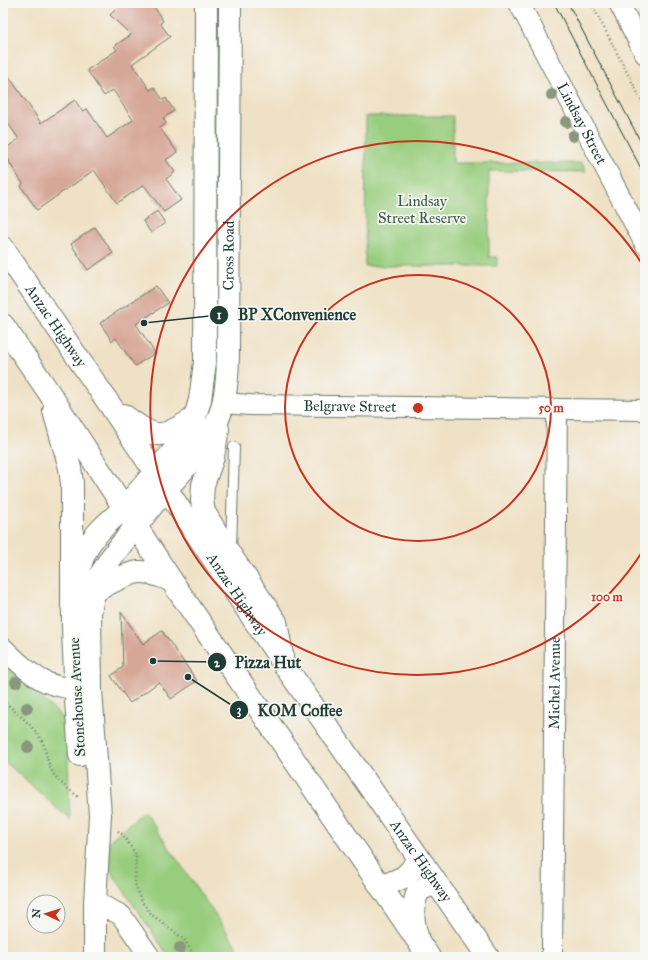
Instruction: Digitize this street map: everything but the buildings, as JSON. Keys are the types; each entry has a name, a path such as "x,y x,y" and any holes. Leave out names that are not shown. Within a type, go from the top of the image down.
{"main road":[{"name":"Cross Road","path":"136,526 192,427 200,400 204,362 206,3"},
{"name":"Cross Road","path":"124,508 161,481 188,467 212,434 222,409 227,374 228,350 230,3"},
{"name":"Anzac Highway","path":"3,248 283,663 488,957"},
{"path":"3,325 48,391 171,580 430,957"},
{"path":"48,391 70,468 72,483 72,606"},
{"path":"112,408 147,432 157,435 169,432 196,417"},
{"path":"222,409 213,457 203,485 202,501 204,512 231,556 276,622 283,663"},
{"name":"Stonehouse Avenue","path":"95,957 95,902 100,814 72,606 76,580 89,544 98,533 124,508"},
{"name":"Stonehouse Avenue","path":"83,690 90,614 99,578 113,555 136,526"},
{"path":"95,591 128,575 140,572 153,574 171,580"},
{"path":"381,887 404,877 412,869 418,857"},
{"path":"417,939 412,916 418,891 428,886 438,885"}],"street":[{"name":"Lindsay Street","path":"519,3 645,244"},
{"path":"619,3 645,54"},
{"name":"Belgrave Street","path":"222,409 250,405 645,410"},
{"name":"Michel Avenue","path":"552,957 557,409"},
{"path":"3,648 37,678 56,686 83,690"},
{"path":"95,902 121,915 150,957"}],"lane":[{"path":"231,556 234,447"}],"path":[{"path":"591,3 645,107"},
{"path":"3,700 34,729 40,737 50,766 56,778 72,792"},
{"path":"115,828 124,836 136,855 136,884 142,902 152,915 184,940 195,957"}],"green space":[{"name":"Lindsay Street Reserve","path":"366,116 453,116 453,163 582,163 586,172 489,171 489,257 497,257 497,266 365,266"},
{"path":"3,662 67,722 70,820 3,760"},
{"path":"144,811 244,957 169,957 111,872 109,841"}],"tram line":[{"path":"554,3 645,176"},
{"path":"568,3 645,150"}],"place":[{"name":"BP XConvenience","path":"144,323"},
{"name":"Pizza Hut","path":"153,661"},
{"name":"KOM Coffee","path":"188,677"}]}
